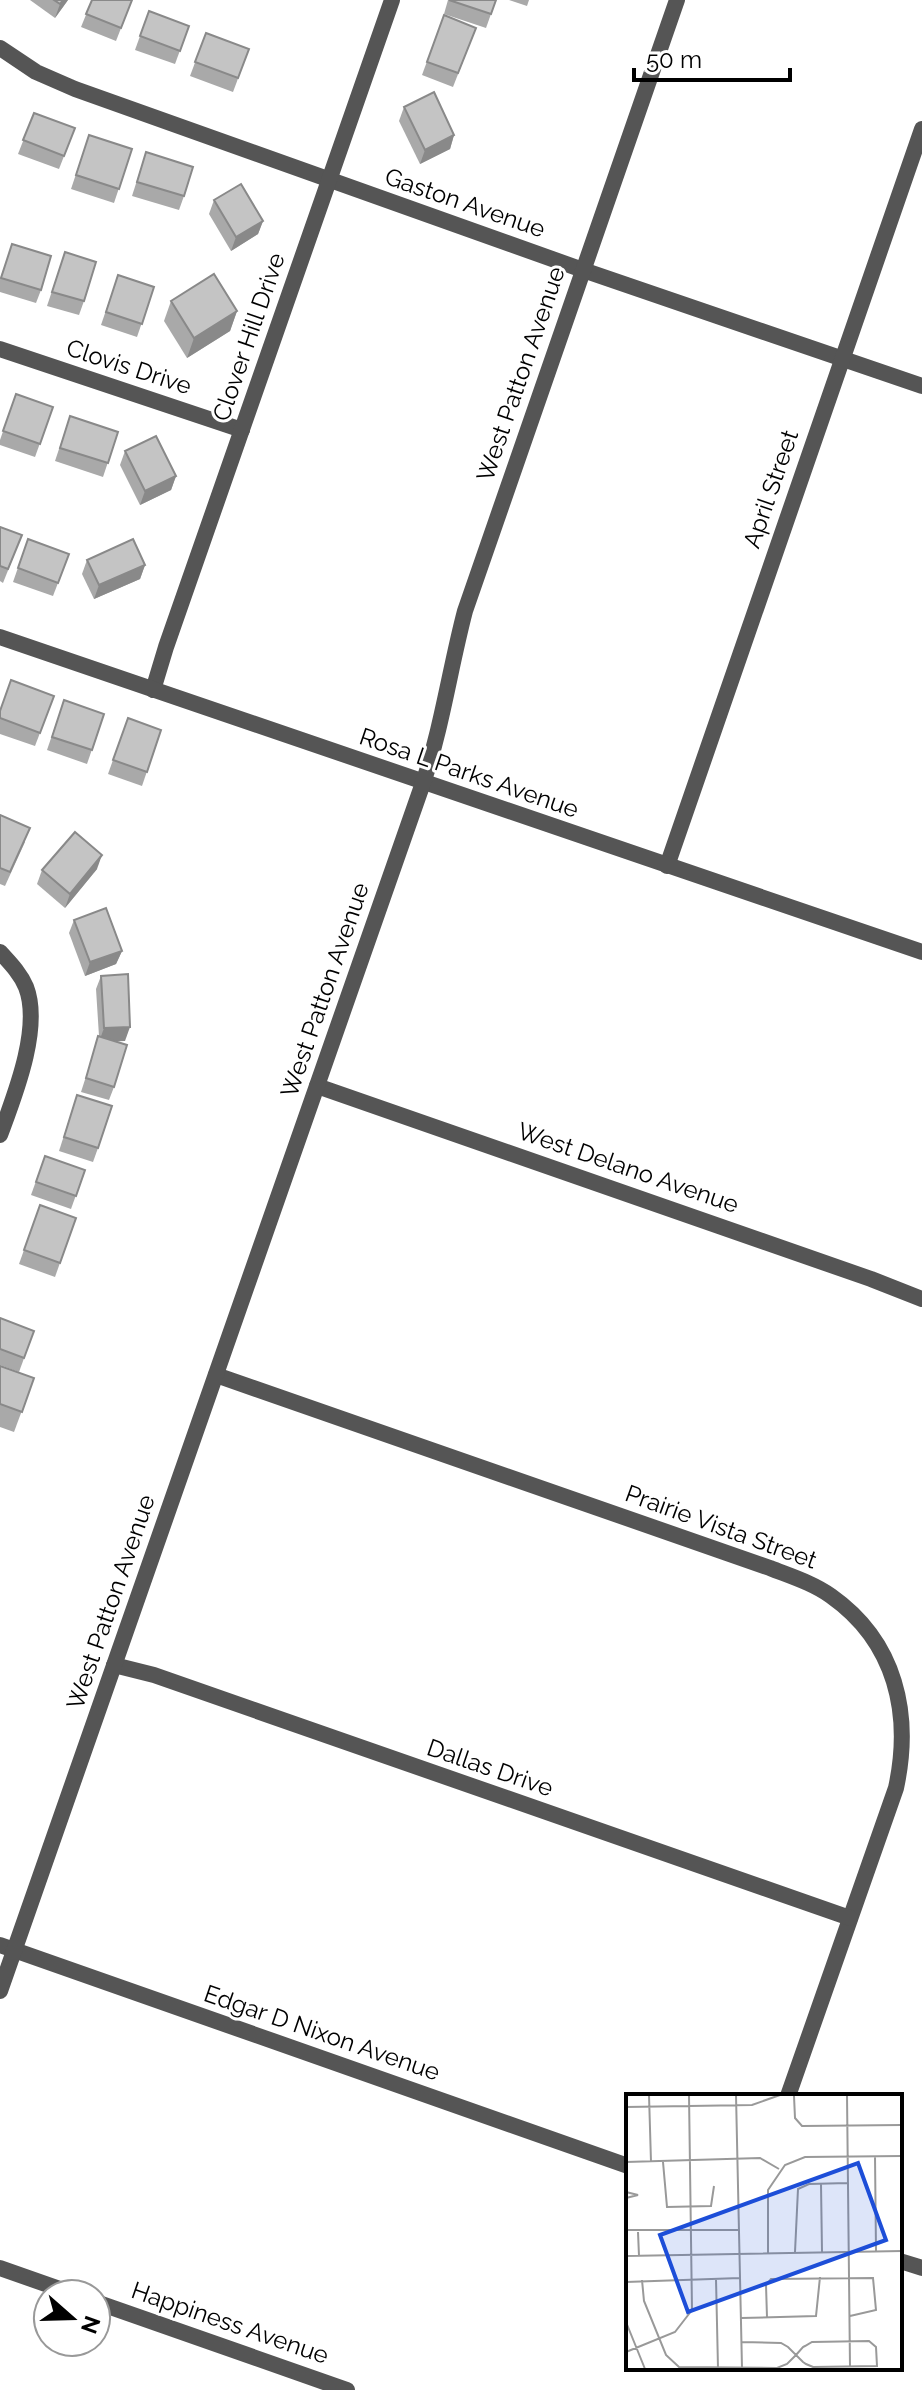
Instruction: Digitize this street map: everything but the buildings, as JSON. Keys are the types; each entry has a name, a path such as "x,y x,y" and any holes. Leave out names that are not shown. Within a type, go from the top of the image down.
{"street":[{"name":"Clover Hill Drive","path":"153,690 392,0"},
{"name":"West Patton Avenue","path":"0,1991 7,1948 114,1665 436,745 465,611 677,0"},
{"name":"Gaston Avenue","path":"0,48 36,72 75,89 583,270 922,386"},
{"name":"April Street","path":"667,866 922,129"},
{"name":"Clovis Drive","path":"0,349 242,430"},
{"name":"Rosa L Parks Avenue","path":"0,637 922,952"},
{"path":"0,952 16,968 27,990 30,1015 22,1075 0,1135"},
{"name":"West Delano Avenue","path":"317,1086 922,1299"},
{"name":"Prairie Vista Street","path":"216,1375 770,1568 832,1596 856,1618 879,1648 898,1689 903,1729 902,1762 896,1788 789,2094"},
{"name":"Dallas Drive","path":"114,1665 154,1675 850,1918"},
{"name":"Edgar D Nixon Avenue","path":"7,1948 626,2165"},
{"path":"902,2262 922,2268"},
{"path":"0,2268 32,2279"},
{"name":"Happiness Avenue","path":"112,2308 347,2390"}]}
